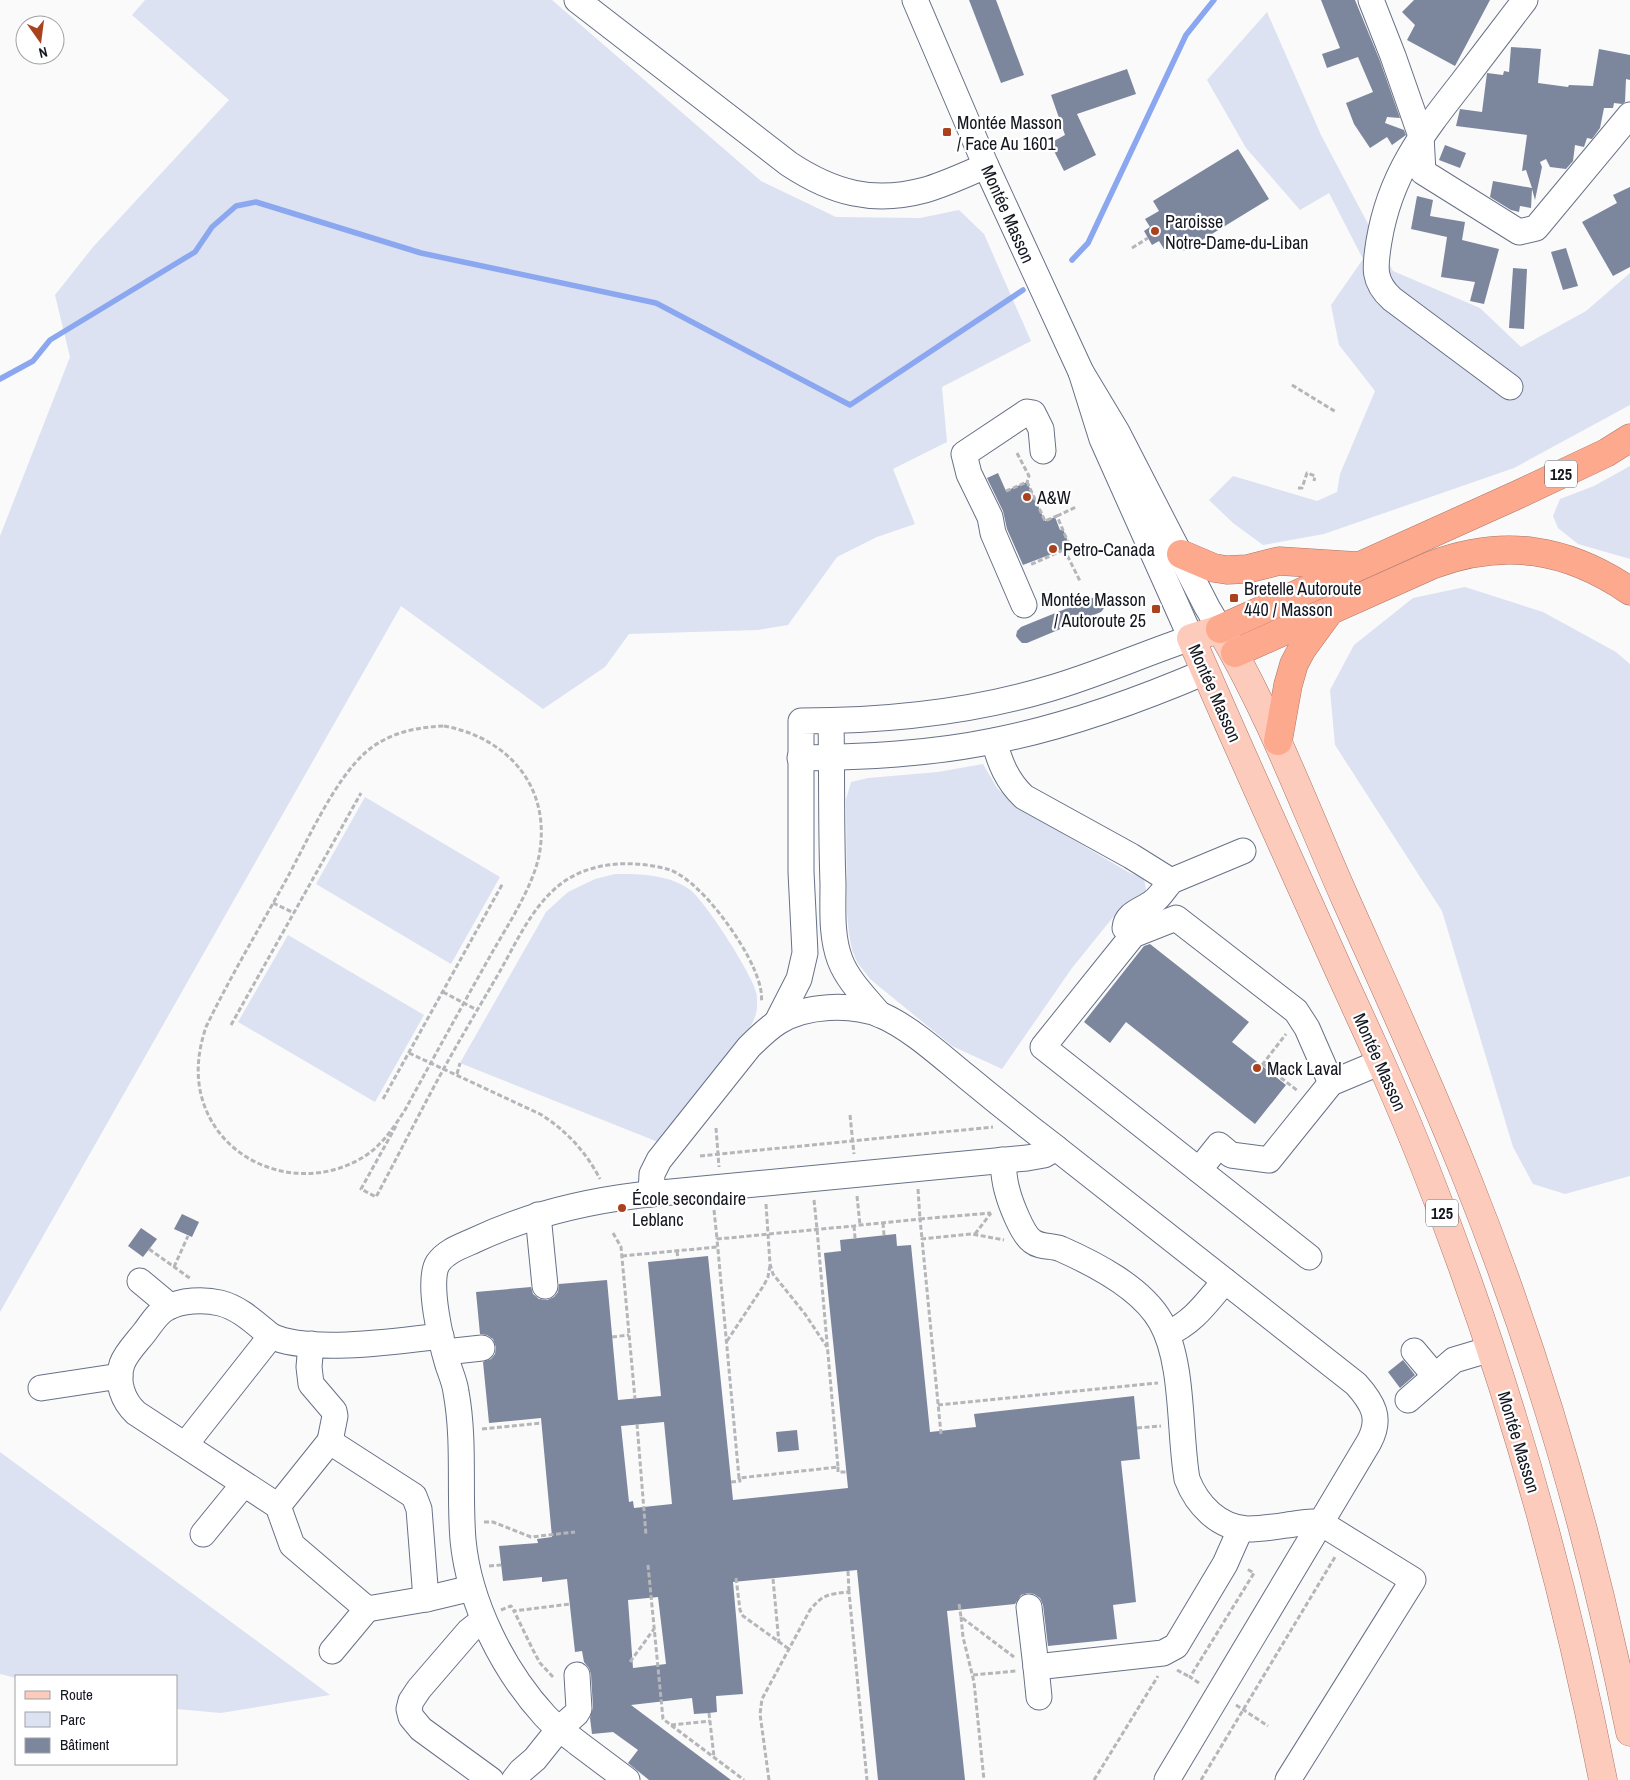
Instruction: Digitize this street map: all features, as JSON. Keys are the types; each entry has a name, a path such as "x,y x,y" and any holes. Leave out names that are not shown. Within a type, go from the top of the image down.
{"highway":[{"name":"125","path":"1220,629 1597,457 1630,438"},
{"path":"1235,654 1438,563 1464,555 1518,550 1544,553 1572,560 1598,571 1630,591"},
{"path":"1181,554 1214,568 1227,570 1247,569 1279,561 1361,566"},
{"path":"1278,741 1288,685 1294,664 1302,649 1329,611"}],"main road":[{"name":"125","path":"1191,638 1220,629"},
{"name":"Montée Masson","path":"1220,629 1235,654 1278,741 1344,895 1429,1084 1470,1184 1511,1297 1568,1480 1595,1579 1630,1732"},
{"name":"Montée Masson","path":"1191,638 1381,1062 1436,1197 1490,1349 1551,1551 1575,1646 1603,1780"},
{"path":"1206,672 1235,654"}],"street":[{"path":"577,0 789,164 804,174 829,186 855,194 893,195 925,190 986,166"},
{"name":"Montée Masson","path":"915,0 986,166 1081,372 1117,432 1220,629"},
{"path":"1370,0 1393,56 1421,136 1423,172 1519,232 1536,228 1630,115"},
{"path":"1510,387 1392,300 1379,284 1376,269 1380,234 1397,179 1421,136 1526,0"},
{"name":"Montée Masson","path":"1081,372 1102,439 1191,638"},
{"path":"1024,605 993,533 990,517 969,474 964,454 1027,412 1033,414 1041,429 1043,451"},
{"path":"777,1022 799,979 805,953 801,872 801,720 888,718 1008,700 1078,680 1191,638"},
{"path":"800,758 832,758 921,752 994,741 1051,728 1091,715 1147,696 1206,672"},
{"path":"831,720 831,841 836,945 840,960 847,974 880,1015"},
{"path":"994,741 1007,778 1024,796 1132,856 1171,881"},
{"path":"1133,935 1125,928 1130,916 1154,902 1171,881 1243,851"},
{"path":"1309,1257 1043,1047 1133,935 1176,918 1296,1011 1307,1028 1332,1083"},
{"path":"651,1194 652,1174 659,1160 759,1037 777,1022 798,1013 834,1008 859,1009 880,1015 906,1029 942,1056 1356,1384 1371,1403 1376,1423 1374,1433 1167,1780"},
{"path":"1199,1170 1219,1145 1231,1156 1269,1160 1332,1083 1381,1062"},
{"path":"627,1780 546,1717 524,1690 500,1651 488,1617 472,1588 463,1538 461,1436 456,1391 443,1344 433,1279 434,1270 439,1262 456,1249 487,1234 538,1214 590,1202 651,1194 716,1177 764,1183 812,1179 1039,1156 1056,1148"},
{"path":"1002,1160 1009,1197 1026,1235 1031,1241 1044,1247 1058,1248 1108,1274 1142,1298 1160,1320 1167,1334 1175,1367 1185,1468 1190,1487 1200,1503 1217,1519 1240,1528 1257,1529 1310,1522 1321,1523 1413,1580 1288,1780"},
{"path":"538,1214 545,1286"},
{"path":"140,1281 170,1306"},
{"path":"1167,1334 1192,1319 1225,1281"},
{"path":"367,1609 292,1545 278,1506 136,1414 124,1397 120,1376 122,1363 157,1315 170,1306 191,1302 218,1302 238,1310 279,1340 311,1344 443,1344 482,1348"},
{"path":"185,1445 271,1336"},
{"path":"278,1506 330,1441 335,1416 334,1411 311,1384 309,1367 311,1344"},
{"path":"1408,1400 1454,1360 1490,1349"},
{"path":"1414,1351 1435,1376"},
{"path":"41,1388 120,1376"},
{"path":"330,1441 414,1496 419,1509 426,1599"},
{"path":"203,1534 243,1485"},
{"path":"1021,1668 1152,1655 1172,1649 1176,1646 1225,1564 1240,1528"},
{"path":"332,1651 367,1609 426,1599 472,1588"},
{"path":"1030,1607 1021,1668 1039,1697"},
{"path":"488,1617 469,1631 419,1689 410,1702 409,1709 411,1717 421,1728 492,1780"},
{"path":"514,1780 579,1709 564,1676"}],"path":[{"path":"1132,248 1148,238"},
{"path":"1292,385 1336,412"},
{"path":"1017,453 1029,476 1027,482 1045,521 1076,507"},
{"path":"1298,488 1302,488 1307,473 1315,476 1314,481"},
{"path":"1006,491 1027,482"},
{"path":"1057,516 1070,546 1064,549 1080,581"},
{"path":"405,1110 387,1135 366,1155 340,1168 316,1173 284,1172 260,1164 230,1144 214,1124 204,1102 198,1077 199,1051 202,1038 214,1010 329,800 353,766 366,752 378,743 396,734 414,729 444,726 481,737 502,750 521,769 528,781 536,802 541,834 538,859 528,886 431,1063 405,1110 361,1189 376,1197 443,1069 537,908 562,884 587,870 626,864 640,864 671,870 682,876 703,893 735,935 754,967 762,992 761,1000"},
{"path":"231,1025 360,793"},
{"path":"311,882 316,884"},
{"path":"383,1099 503,884"},
{"path":"274,903 294,913"},
{"path":"283,932 288,935"},
{"path":"452,964 457,967"},
{"path":"443,992 477,1010"},
{"path":"424,1015 428,1018"},
{"path":"1288,1083 1262,1064 1290,1030"},
{"path":"409,1053 540,1114 556,1124 580,1149 600,1179"},
{"path":"457,1074 460,1063"},
{"path":"850,1114 854,1152"},
{"path":"700,1156 993,1127"},
{"path":"716,1128 718,1154 716,1239 740,1481 731,1482"},
{"path":"917,1168 920,1219 941,1434"},
{"path":"812,1179 838,1472 846,1472"},
{"path":"726,1342 768,1277 770,1264 764,1183"},
{"path":"975,1234 994,1208"},
{"path":"716,1239 991,1213"},
{"path":"882,1223 884,1235"},
{"path":"854,1226 855,1238"},
{"path":"613,1233 621,1247 635,1399"},
{"path":"922,1239 975,1234 1008,1241"},
{"path":"174,1267 188,1236"},
{"path":"622,1256 717,1247"},
{"path":"149,1248 193,1280"},
{"path":"678,1251 678,1259"},
{"path":"770,1264 773,1274 805,1314 827,1348"},
{"path":"612,1336 629,1335"},
{"path":"938,1405 1164,1382"},
{"path":"490,1428 541,1423"},
{"path":"637,1424 646,1535"},
{"path":"1137,1428 1168,1425"},
{"path":"739,1478 838,1467"},
{"path":"475,1522 492,1522 531,1537 576,1532"},
{"path":"1201,1780 1335,1557"},
{"path":"648,1565 663,1719 744,1780"},
{"path":"1190,1677 1254,1573 1243,1566"},
{"path":"848,1571 867,1780"},
{"path":"736,1578 740,1610 743,1616 788,1649"},
{"path":"772,1578 779,1643"},
{"path":"769,1780 760,1705 810,1610 822,1597 829,1594 849,1592"},
{"path":"514,1611 570,1604"},
{"path":"959,1604 963,1637 973,1675 984,1780"},
{"path":"488,1617 511,1606 540,1662 564,1676"},
{"path":"961,1617 1021,1668"},
{"path":"630,1662 654,1629"},
{"path":"973,1675 1021,1668"},
{"path":"1175,1668 1197,1682"},
{"path":"1094,1780 1159,1674"},
{"path":"1243,1710 1268,1726"},
{"path":"709,1713 714,1757"},
{"path":"670,1725 710,1722"}],"green space":[{"path":"145,0 552,0 761,181 836,217 920,218 959,210 984,234 1031,341 942,387 947,442 893,469 915,524 877,537 837,557 788,625 758,630 629,634 605,667 543,709 401,606 0,1312 0,536 70,357 55,295 93,247 229,100 132,15"},
{"path":"1267,12 1321,135 1393,271 1480,308 1521,347 1586,311 1630,273 1630,405 1514,468 1324,534 1263,545 1233,523 1209,500 1233,476 1317,501 1337,492 1340,474 1375,391 1339,345 1331,305 1363,259 1329,193 1300,210 1246,148 1207,80"},
{"path":"1630,466 1630,559 1578,544 1558,528 1553,516 1560,499 1594,486"},
{"path":"1465,587 1543,612 1616,652 1630,664 1630,1176 1565,1194 1533,1184 1513,1147 1442,911 1335,745 1330,690 1354,645 1413,598"},
{"path":"983,764 997,788 1016,806 1128,872 1144,879 1146,890 1143,896 1114,916 1072,968 1002,1069 952,1046 870,979 857,962 852,950 847,912 846,799 851,782 868,778 938,772"},
{"path":"365,797 500,877 451,964 316,884"},
{"path":"615,874 662,878 671,880 689,889 705,907 727,938 753,983 757,995 755,1017 743,1038 658,1142 460,1063 546,912 568,892 595,879"},
{"path":"288,935 424,1015 375,1102 238,1022"},
{"path":"0,1452 330,1695 221,1713 178,1709 178,1675 15,1675 15,1678 0,1674"}],"building":[{"path":"969,0 996,0 1024,75 1001,83"},
{"path":"1321,0 1355,0 1380,61 1400,118 1387,117 1385,123 1404,130 1406,135 1392,145 1387,137 1370,148 1354,124 1346,103 1373,92 1358,57 1327,68 1322,54 1340,48"},
{"path":"1414,0 1490,0 1455,66 1407,40 1415,25 1402,12"},
{"path":"1511,47 1541,49 1538,83 1568,87 1569,85 1593,86 1599,49 1630,55 1630,80 1626,79 1625,102 1622,104 1614,103 1613,108 1604,108 1600,128 1592,139 1587,138 1584,147 1575,145 1573,161 1566,169 1550,167 1546,159 1540,162 1542,167 1535,200 1532,189 1531,208 1520,206 1519,212 1511,210 1490,197 1493,181 1532,188 1526,170 1522,171 1527,135 1456,126 1460,109 1482,112 1487,73 1503,75 1504,71 1509,72"},
{"path":"1127,69 1136,94 1077,114 1096,155 1064,171 1050,143 1065,135 1051,95"},
{"path":"1445,145 1466,153 1460,168 1439,160"},
{"path":"1238,149 1269,199 1184,251 1178,241 1164,249 1159,241 1152,245 1144,231 1150,227 1145,219 1159,211 1153,201"},
{"path":"1630,187 1630,267 1613,276 1582,222 1617,203 1613,195"},
{"path":"1417,196 1433,200 1430,216 1465,222 1462,240 1499,249 1484,304 1470,301 1475,282 1441,277 1447,237 1411,229"},
{"path":"1566,248 1578,286 1563,290 1551,252"},
{"path":"1513,268 1527,269 1524,329 1509,328"},
{"path":"998,473 1006,491 1027,482 1045,521 1055,517 1060,530 1063,529 1070,547 1023,565 1007,529 1003,511 987,478"},
{"path":"1102,594 1105,607 1101,612 1027,643 1022,643 1016,636 1017,631 1021,627"},
{"path":"1150,944 1249,1022 1232,1042 1286,1085 1255,1124 1126,1022 1110,1043 1084,1022 1144,946"},
{"path":"182,1214 199,1222 192,1237 174,1229"},
{"path":"141,1228 157,1239 143,1257 128,1246"},
{"path":"896,1234 897,1246 911,1245 930,1432 976,1427 974,1414 1134,1396 1140,1459 1121,1461 1136,1602 1113,1605 1117,1639 1048,1646 1043,1605 1040,1598 1034,1594 1021,1595 1015,1604 947,1611 965,1780 878,1780 857,1570 733,1582 743,1694 716,1696 717,1712 709,1713 694,1714 692,1698 631,1705 731,1780 649,1780 628,1763 638,1750 613,1732 592,1734 590,1718 593,1708 591,1674 584,1662 582,1651 575,1652 567,1579 542,1582 542,1577 503,1581 499,1546 538,1543 537,1539 552,1537 541,1418 489,1423 483,1362 491,1359 495,1354 496,1347 493,1339 487,1335 480,1334 476,1292 531,1287 533,1294 539,1299 547,1300 554,1297 558,1292 559,1284 607,1280 618,1400 661,1396 648,1262 708,1256 733,1500 848,1488 824,1253 841,1251 840,1240","holes":["664,1422 672,1504 634,1508 633,1501 629,1502 621,1426","658,1597 666,1664 633,1668 628,1600"]},
{"path":"1403,1360 1415,1375 1400,1388 1388,1372"},
{"path":"797,1430 799,1450 778,1452 776,1432"}],"waterway":[{"path":"1072,260 1088,243 1186,35 1214,0"},
{"path":"0,379 33,361 50,340 195,252 212,227 236,206 256,202 421,253 656,303 850,405 1023,290"}],"place":[{"name":"Montée Masson / Face Au 1601","path":"947,132"},
{"name":"Paroisse Notre-Dame-du-Liban","path":"1155,231"},
{"name":"A&W","path":"1027,497"},
{"name":"Petro-Canada","path":"1053,549"},
{"name":"Bretelle Autoroute 440 / Masson","path":"1234,598"},
{"name":"Montée Masson / Autoroute 25","path":"1156,609"},
{"name":"Mack Laval","path":"1257,1068"},
{"name":"École secondaire Leblanc","path":"622,1208"}]}
